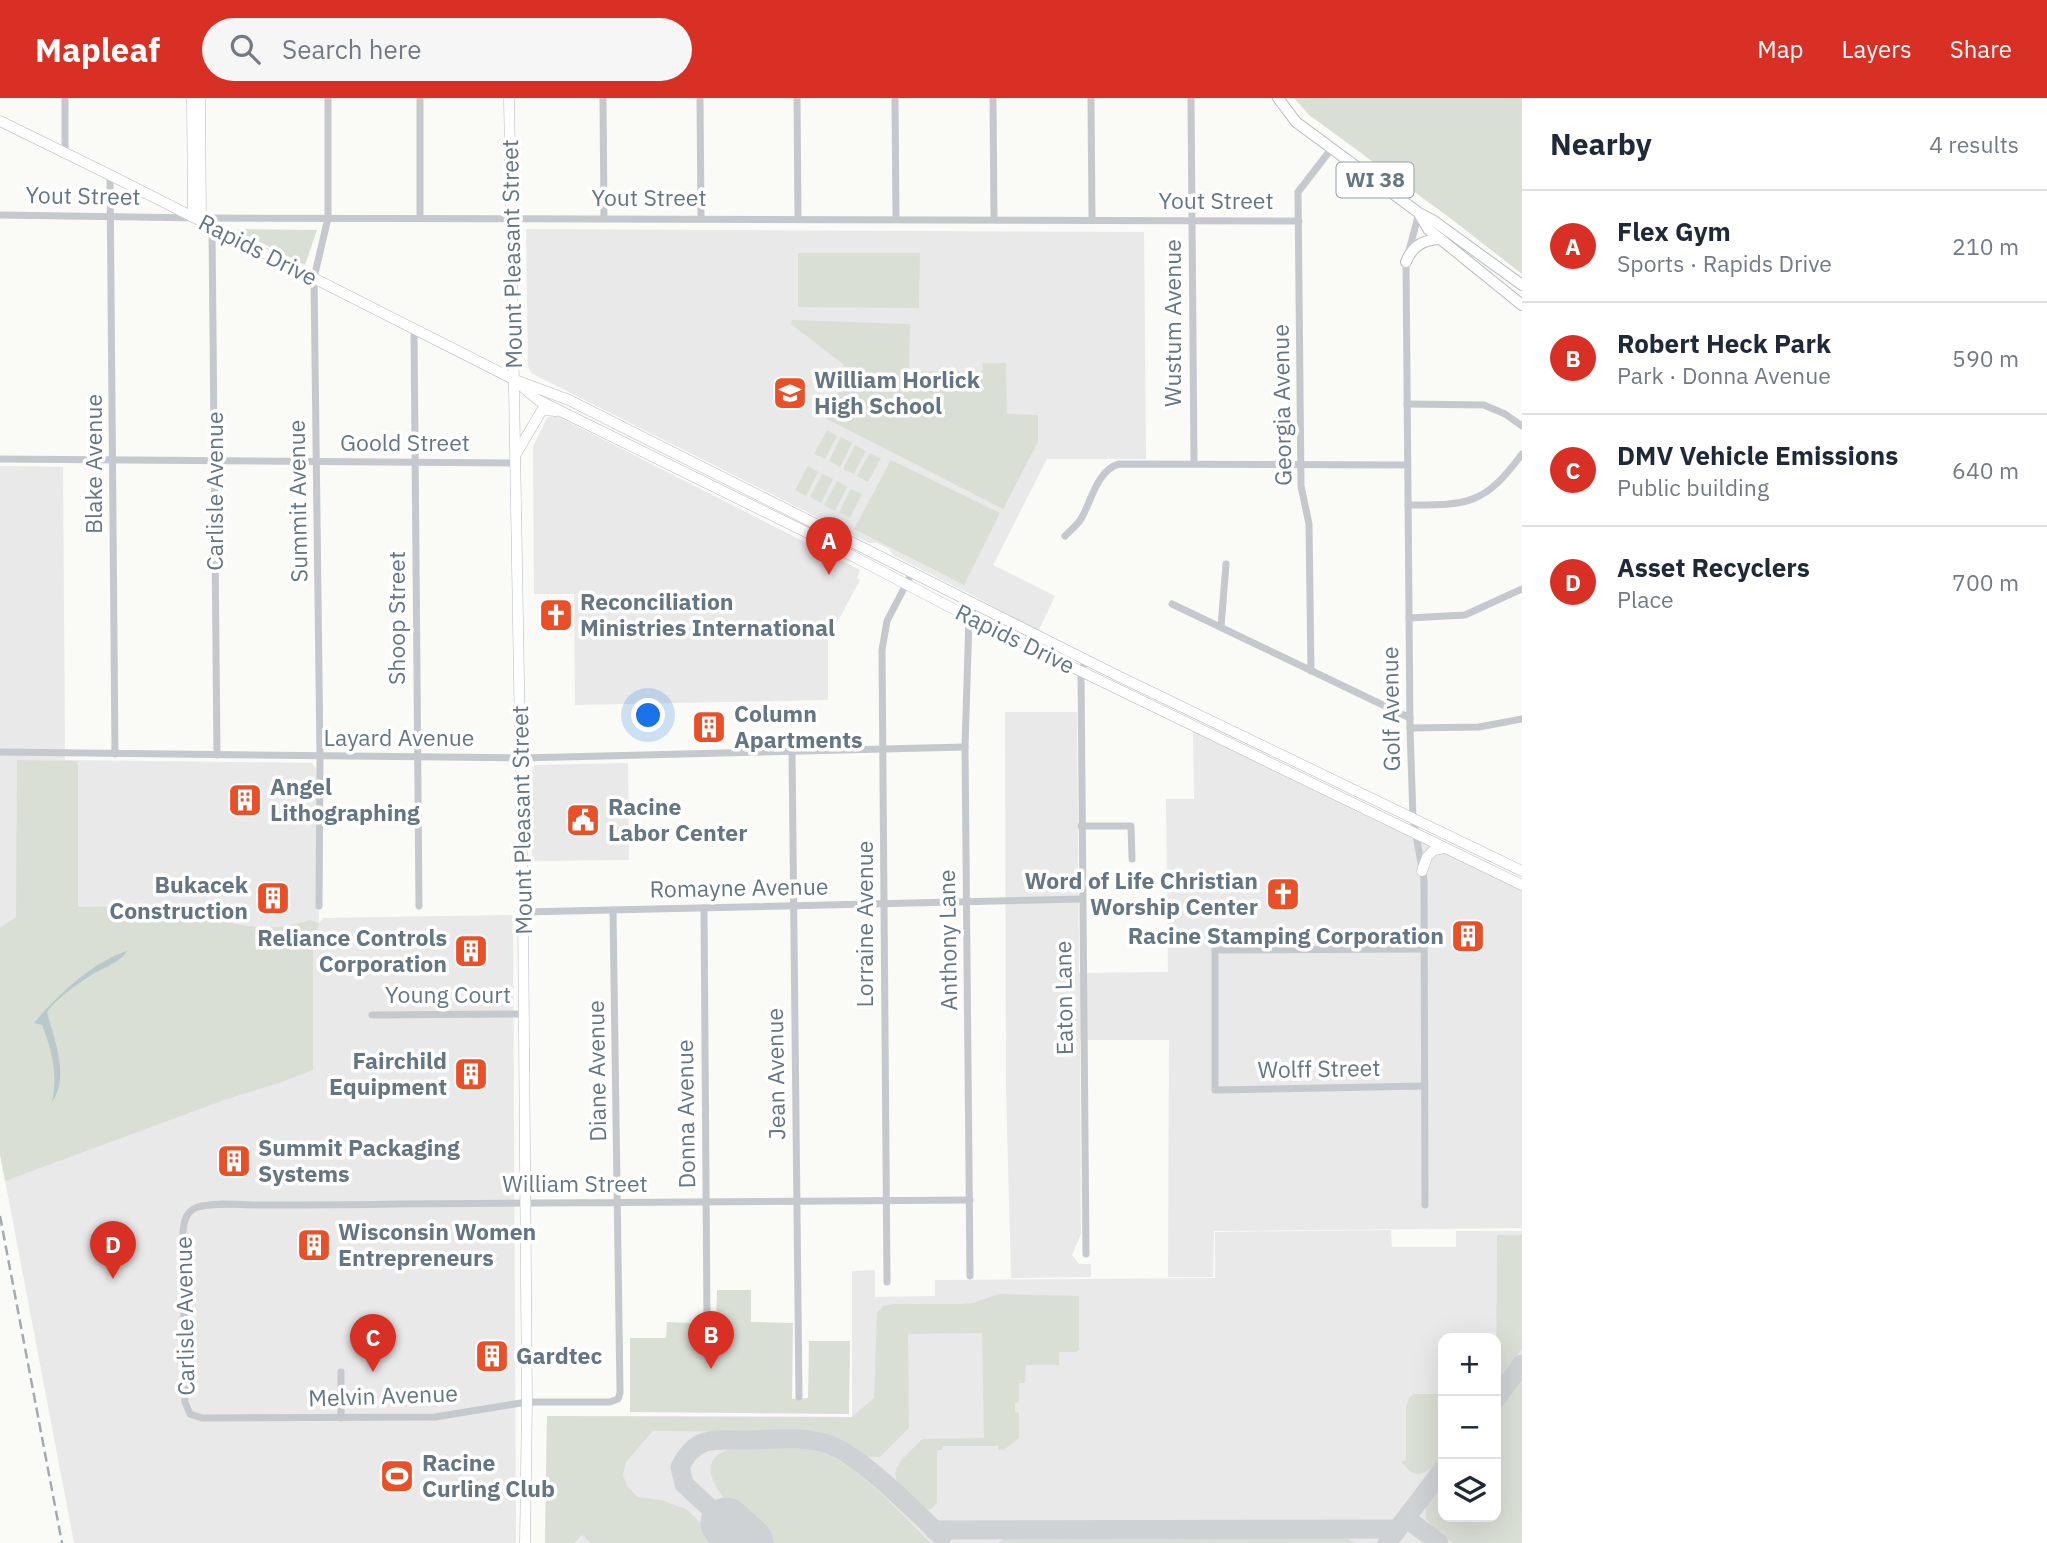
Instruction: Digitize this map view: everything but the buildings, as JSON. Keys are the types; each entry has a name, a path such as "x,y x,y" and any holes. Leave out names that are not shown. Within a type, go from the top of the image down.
{"main road":[{"name":"WI 38","path":"1278,98 1296,122 1522,285"},
{"name":"WI 38","path":"1419,213 1428,229 1522,305"},
{"path":"1406,262 1414,247 1440,239"}],"street":[{"path":"65,98 65,152"},
{"path":"192,98 198,219"},
{"path":"198,219 200,98"},
{"name":"Summit Avenue","path":"319,906 320,757 314,278 328,218 328,98"},
{"path":"420,98 420,217"},
{"name":"Mount Pleasant Street","path":"509,98 522,758 527,1402 525,1543"},
{"path":"603,98 604,218"},
{"path":"700,98 701,217"},
{"path":"797,98 798,218"},
{"path":"895,98 896,219"},
{"path":"993,98 994,219"},
{"path":"1091,98 1093,220"},
{"name":"Wustum Avenue","path":"1191,98 1194,464"},
{"name":"Rapids Drive","path":"0,121 515,380 569,400 1086,660 1522,871"},
{"name":"Georgia Avenue","path":"1311,671 1309,524 1301,486 1298,192 1332,148"},
{"name":"Blake Avenue","path":"110,174 115,754"},
{"name":"Golf Avenue","path":"1419,213 1406,262 1410,728 1413,818 1422,871 1425,1205"},
{"name":"Yout Street","path":"0,215 111,215 198,219 701,217 1298,220"},
{"name":"Carlisle Avenue","path":"212,227 217,755"},
{"name":"Shoop Street","path":"414,330 419,906"},
{"name":"Rapids Drive","path":"515,380 538,400 969,617 1522,885"},
{"path":"1407,404 1484,405 1505,414 1522,426"},
{"path":"516,459 541,410 563,412"},
{"path":"1408,505 1448,505 1472,500 1494,488 1522,454"},
{"name":"Goold Street","path":"0,459 316,462 516,459"},
{"path":"1065,536 1080,521 1104,474 1119,464 1408,465"},
{"path":"1221,627 1226,564"},
{"name":"Lorraine Avenue","path":"887,1282 882,640 887,621 912,573"},
{"path":"1409,618 1465,615 1522,589"},
{"path":"1172,604 1410,719"},
{"name":"Anthony Lane","path":"970,1276 965,747 969,617 976,605"},
{"name":"Eaton Lane","path":"1086,660 1080,672 1086,1254"},
{"path":"1174,717 1179,705"},
{"path":"1410,728 1479,727 1522,719"},
{"path":"1236,747 1241,735"},
{"name":"Layard Avenue","path":"0,752 522,758 965,747"},
{"name":"Jean Avenue","path":"792,751 799,1397"},
{"path":"1292,774 1297,762"},
{"path":"1336,795 1342,784"},
{"path":"1360,807 1365,795"},
{"path":"1082,826 1131,826 1132,859"},
{"path":"1422,871 1433,850 1445,848"},
{"path":"1502,875 1506,863"},
{"name":"Romayne Avenue","path":"523,912 1082,899"},
{"name":"Donna Avenue","path":"704,908 707,1321"},
{"name":"Diane Avenue","path":"613,910 619,1203 618,1399"},
{"name":"Wolff Street","path":"1423,949 1215,950 1215,1090 1424,1086"},
{"name":"Young Court","path":"372,1015 523,1014"},
{"name":"William Street","path":"185,1217 195,1208 205,1206 970,1200"},
{"name":"Carlisle Avenue","path":"185,1217 184,1378 185,1402 190,1414"},
{"path":"341,1372 341,1418"},
{"name":"Melvin Avenue","path":"190,1414 202,1419 453,1416 527,1402 610,1402 618,1399"}],"shaded area":[{"path":"1294,98 1522,98 1522,274 1309,115"},
{"path":"238,229 317,230 305,265"},
{"name":"William Horlick High School","path":"526,229 1144,232 1146,459 1047,459 993,565 1055,596 1038,632 893,555 888,548 869,543 531,373 528,366"},
{"path":"798,253 920,253 919,308 798,307"},
{"path":"792,320 910,324 909,371 982,372 983,363 1006,363 1007,414 1038,415 1038,442 1003,509 825,418 848,373 843,364 791,324"},
{"path":"557,416 860,570 857,578 860,580 828,639 828,700 575,705 574,594 534,594 533,447 548,417"},
{"path":"827,430 837,436 825,459 814,454"},
{"path":"841,437 852,443 840,467 829,461"},
{"path":"855,445 866,451 854,474 843,469"},
{"path":"870,453 881,458 868,482 857,476"},
{"path":"891,460 1000,513 964,585 854,529"},
{"path":"0,466 63,467 65,760 312,763 316,769 319,923 323,918 513,915 516,1543 74,1543 0,1154"},
{"path":"808,466 818,472 806,496 795,490"},
{"path":"822,474 833,479 821,503 810,497"},
{"path":"837,481 847,487 835,511 824,505"},
{"path":"851,489 862,494 850,518 839,512"},
{"path":"1005,712 1077,712 1079,973 1168,972 1166,799 1194,799 1193,731 1522,890 1522,1228 1214,1231 1213,1277 1168,1277 1169,1040 1080,1040 1081,1234 1072,1255 1079,1264 1091,1264 1091,1277 1011,1278 1006,1086"},
{"path":"17,760 78,761 78,907 160,906 206,911 212,905 225,909 227,922 238,924 279,927 310,920 319,924 313,940 313,1070 5,1181 0,1154 0,928 16,917"},
{"path":"628,763 629,860 532,861 532,771 535,765"},
{"path":"127,951 115,962 67,992 47,1012 60,1070 60,1081 52,1102 54,1072 51,1053 42,1025 34,1023 64,991 88,971"},
{"path":"1391,1230 1392,1247 1456,1247 1456,1231 1522,1231 1522,1543 545,1543 547,1416 852,1417 852,1271 875,1270 875,1297 935,1296 935,1280 1215,1278 1215,1232"},
{"path":"1497,1235 1522,1235 1522,1349 1501,1376 1501,1333 1496,1333"},
{"path":"717,1290 751,1290 751,1322 793,1323 792,1399 808,1398 809,1341 850,1341 849,1414 630,1412 630,1338 666,1338 667,1322 716,1324"},
{"path":"998,1294 1079,1296 1079,1350 1059,1352 1059,1365 1026,1365 1025,1383 1019,1383 1019,1402 1015,1403 1015,1412 1019,1413 1019,1438 1004,1450 998,1450 998,1446 943,1446 942,1450 937,1450 937,1503 931,1509 921,1507 903,1490 895,1475 897,1468 922,1439 984,1438 982,1333 908,1334 909,1428 880,1457 866,1457 836,1439 810,1432 653,1431 626,1462 623,1475 627,1486 638,1497 661,1500 686,1509 722,1543 591,1543 582,1535 574,1543 545,1543 547,1416 852,1417 874,1398 877,1313 883,1306 973,1303"},
{"path":"1522,1377 1522,1543 1453,1543 1426,1519 1426,1506 1438,1489 1438,1522 1501,1522 1501,1405"},
{"path":"1414,1394 1438,1394 1438,1461 1433,1468 1421,1474 1412,1473 1401,1462 1406,1460 1406,1406"},
{"path":"733,1448 798,1449 819,1452 833,1458 878,1491 931,1543 771,1543 735,1510 713,1481 711,1467 716,1456"},
{"path":"1010,1535 1341,1536 1357,1543 998,1543"}],"taxiway":[{"path":"1498,1396 1522,1364"},
{"path":"726,1523 684,1484 680,1467 686,1457 699,1445 714,1440 798,1439 820,1442 843,1451 888,1486 942,1537"},
{"path":"1387,1543 1438,1476"},
{"path":"1406,1518 1439,1543"},
{"path":"934,1530 1398,1529"}],"runway":[{"path":"726,1523 748,1543"}],"railway":[{"path":"0,1216 62,1543"}],"place":[{"name":"William Horlick High School","path":"790,393"},
{"name":"Flex Gym","path":"829,575"},
{"name":"Reconciliation Ministries International","path":"556,615"},
{"name":"Column Apartments","path":"709,727"},
{"name":"Angel Lithographing","path":"245,800"},
{"name":"Racine Labor Center","path":"583,820"},
{"name":"Word of Life Christian Worship Center","path":"1283,894"},
{"name":"Bukacek Construction","path":"273,898"},
{"name":"Racine Stamping Corporation","path":"1468,936"},
{"name":"Reliance Controls Corporation","path":"471,951"},
{"name":"Fairchild Equipment","path":"471,1074"},
{"name":"Summit Packaging Systems","path":"234,1161"},
{"name":"Wisconsin Women Entrepreneurs","path":"314,1245"},
{"name":"Asset Recyclers","path":"113,1279"},
{"name":"Gardtec","path":"492,1356"},
{"name":"Robert Heck Park","path":"711,1369"},
{"name":"DMV Vehicle Emissions","path":"373,1372"},
{"name":"Racine Curling Club","path":"397,1476"}]}
